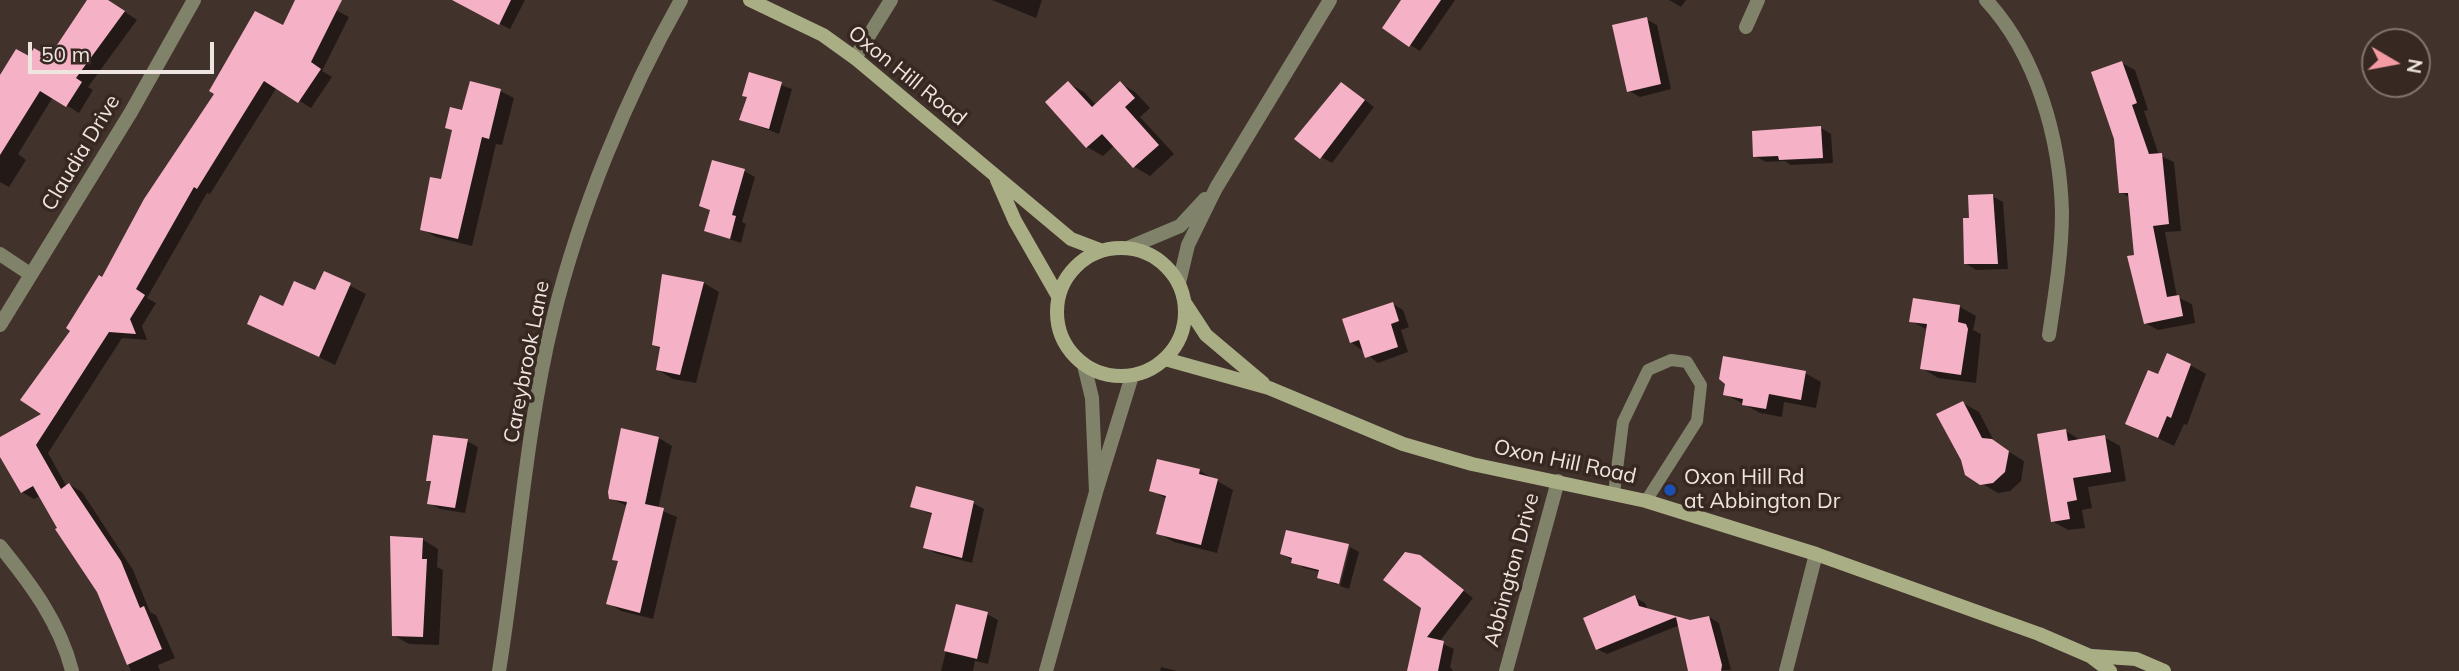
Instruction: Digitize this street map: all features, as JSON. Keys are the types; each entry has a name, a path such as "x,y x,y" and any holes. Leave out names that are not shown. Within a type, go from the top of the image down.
{"main road":[{"name":"Oxon Hill Road","path":"750,0 823,35 855,58 1071,239 1100,250"},
{"name":"Oxon Hill Road","path":"995,175 1015,221 1058,296"},
{"path":"1130,247 1150,254 1167,266 1179,283 1185,303 1185,323 1178,343 1165,359 1132,376 1115,377 1084,365 1066,346 1056,322 1058,296 1073,268 1100,250 1130,247"},
{"name":"Oxon Hill Road","path":"1185,303 1206,335 1269,388"},
{"name":"Oxon Hill Road","path":"1165,359 1269,388 1403,444 1472,464 1646,501 1816,554 1991,615 2090,656 2110,671"},
{"name":"Oxon Hill Road","path":"2090,656 2136,659 2164,671"}],"street":[{"name":"Claudia Drive","path":"0,326 131,112 194,0"},
{"name":"Careybrook Lane","path":"499,671 538,393 553,320 578,237 646,63 681,0"},
{"path":"855,58 891,0"},
{"path":"1179,283 1188,245 1216,188 1330,0"},
{"path":"1746,27 1758,0"},
{"path":"1986,0 2011,32 2025,59 2052,136 2062,213 2049,335"},
{"path":"1130,247 1180,226 1216,188"},
{"path":"0,254 30,274"},
{"path":"1084,365 1094,421 1096,492"},
{"path":"1046,671 1132,376"},
{"name":"Abbington Drive","path":"1506,671 1558,481"},
{"path":"0,546 46,609 59,633 72,671"},
{"path":"1786,671 1816,554"}],"lane":[{"path":"1615,493 1623,422 1648,370 1671,360 1687,362 1701,386 1697,421 1646,501"}],"building":[{"path":"87,0 108,0 125,11 76,78 82,82 66,107 40,91 0,155 0,75 16,49 29,56 34,48 49,57"},
{"path":"295,0 342,0 311,62 321,69 298,103 264,81 197,189 194,187 136,289 145,295 130,319 136,334 109,332 36,445 61,489 69,483 121,561 140,608 144,606 162,649 127,665 97,592 55,529 57,528 33,486 21,493 0,457 0,437 41,414 20,400 70,331 66,328 99,275 102,277 144,199 214,94 209,91 255,11 283,25"},
{"path":"452,0 511,0 499,25"},
{"path":"1401,0 1441,0 1409,47 1382,28"},
{"path":"1647,17 1661,84 1627,92 1612,25"},
{"path":"2122,61 2137,103 2132,105 2149,154 2162,153 2169,224 2153,226 2167,297 2179,295 2183,316 2144,324 2127,256 2134,255 2128,193 2119,193 2114,139 2091,72"},
{"path":"749,72 782,82 769,129 739,120 747,97 742,96"},
{"path":"470,81 501,89 489,139 482,137 458,239 420,230 430,177 441,179 452,130 445,128 450,107 462,110"},
{"path":"1068,81 1092,107 1120,81 1135,98 1125,107 1159,145 1133,168 1102,134 1086,148 1045,102"},
{"path":"1341,82 1365,100 1320,159 1294,139"},
{"path":"1821,126 1823,158 1779,160 1778,156 1753,157 1752,131"},
{"path":"712,160 745,169 732,215 736,216 730,239 704,231 710,210 699,206"},
{"path":"1993,194 1998,264 1964,264 1963,218 1969,218 1968,195"},
{"path":"324,271 351,283 319,357 247,324 260,295 283,306 294,281 315,290"},
{"path":"662,274 704,282 680,375 656,370 660,347 652,345"},
{"path":"1913,298 1960,305 1958,322 1966,324 1968,329 1961,375 1920,369 1927,324 1909,322"},
{"path":"1393,302 1399,321 1391,324 1398,347 1365,358 1359,340 1350,343 1342,319"},
{"path":"2167,353 2191,364 2171,418 2167,416 2158,438 2125,424 2148,370 2158,374"},
{"path":"1723,356 1806,371 1801,400 1769,394 1766,409 1742,405 1743,399 1723,395 1725,384 1719,379"},
{"path":"1963,401 1982,438 1992,439 2009,451 2005,472 1993,483 1980,485 1965,475 1961,460 1936,414"},
{"path":"621,428 659,437 645,504 664,508 640,613 606,604 618,561 612,560 627,502 609,499 608,492"},
{"path":"2066,429 2068,441 2105,435 2111,472 2073,478 2077,500 2067,502 2070,519 2051,522 2037,434"},
{"path":"433,435 468,439 455,508 427,504 431,481 426,481"},
{"path":"1157,459 1200,469 1199,474 1218,479 1201,545 1156,534 1166,496 1149,491"},
{"path":"916,486 974,501 962,558 923,548 932,513 910,507"},
{"path":"1286,530 1349,544 1339,584 1317,578 1319,570 1291,563 1292,558 1280,554"},
{"path":"390,536 423,538 422,559 427,559 423,637 392,636"},
{"path":"1405,552 1420,555 1464,590 1427,637 1444,641 1438,671 1407,671 1421,608 1383,580"},
{"path":"1635,595 1639,606 1690,620 1709,616 1722,665 1721,671 1688,671 1676,617 1596,650 1583,618"},
{"path":"956,604 988,612 977,659 944,651"}],"place":[{"name":"Oxon Hill Rd at Abbington Dr","path":"1670,490"}]}
